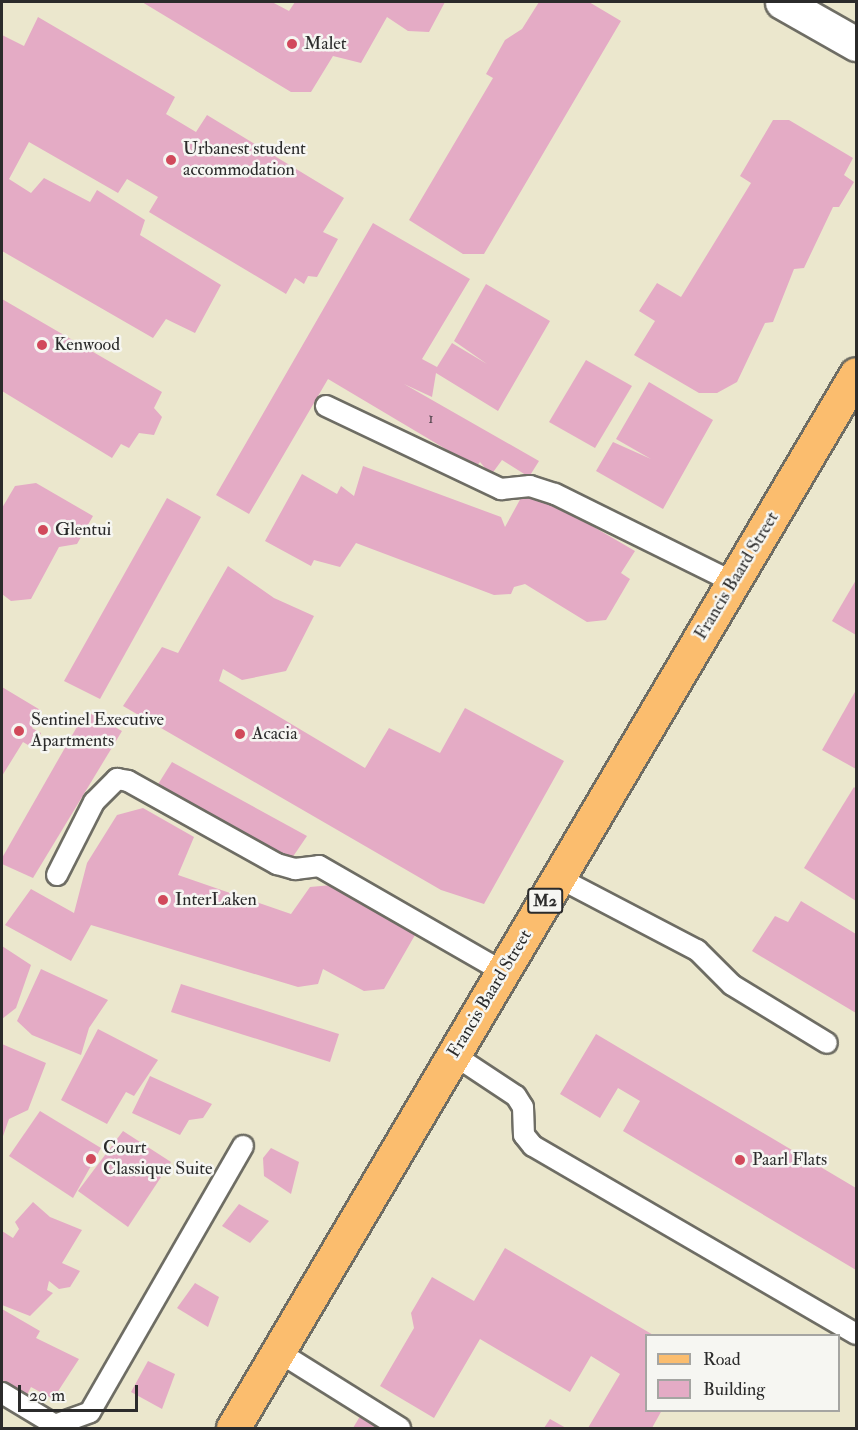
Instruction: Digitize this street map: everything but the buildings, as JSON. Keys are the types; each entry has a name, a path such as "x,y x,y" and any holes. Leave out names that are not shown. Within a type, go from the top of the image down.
{"main road":[{"name":"Francis Baard Street","path":"233,1428 856,374"}],"street":[{"path":"782,2 856,44"}],"lane":[{"path":"326,406 501,489 530,486 555,494 733,582"},
{"path":"57,875 94,802 117,779 128,781 277,864 295,869 320,866 503,972"},
{"path":"559,878 697,950 732,985 827,1043"},
{"path":"454,1055 516,1096 524,1107 524,1135 533,1146 856,1334"},
{"path":"2,1393 54,1425 90,1412 243,1146"},
{"path":"279,1352 400,1428"}],"place":[{"name":"Malet","path":"292,44"},
{"name":"Urbanest student accommodation","path":"171,160"},
{"name":"Kenwood","path":"42,345"},
{"name":"Glentui","path":"43,530"},
{"name":"Sentinel Executive Apartments","path":"19,731"},
{"name":"Acacia","path":"240,734"},
{"name":"InterLaken","path":"163,900"},
{"name":"Court Classique Suite","path":"91,1159"},
{"name":"Paarl Flats","path":"740,1160"}]}
